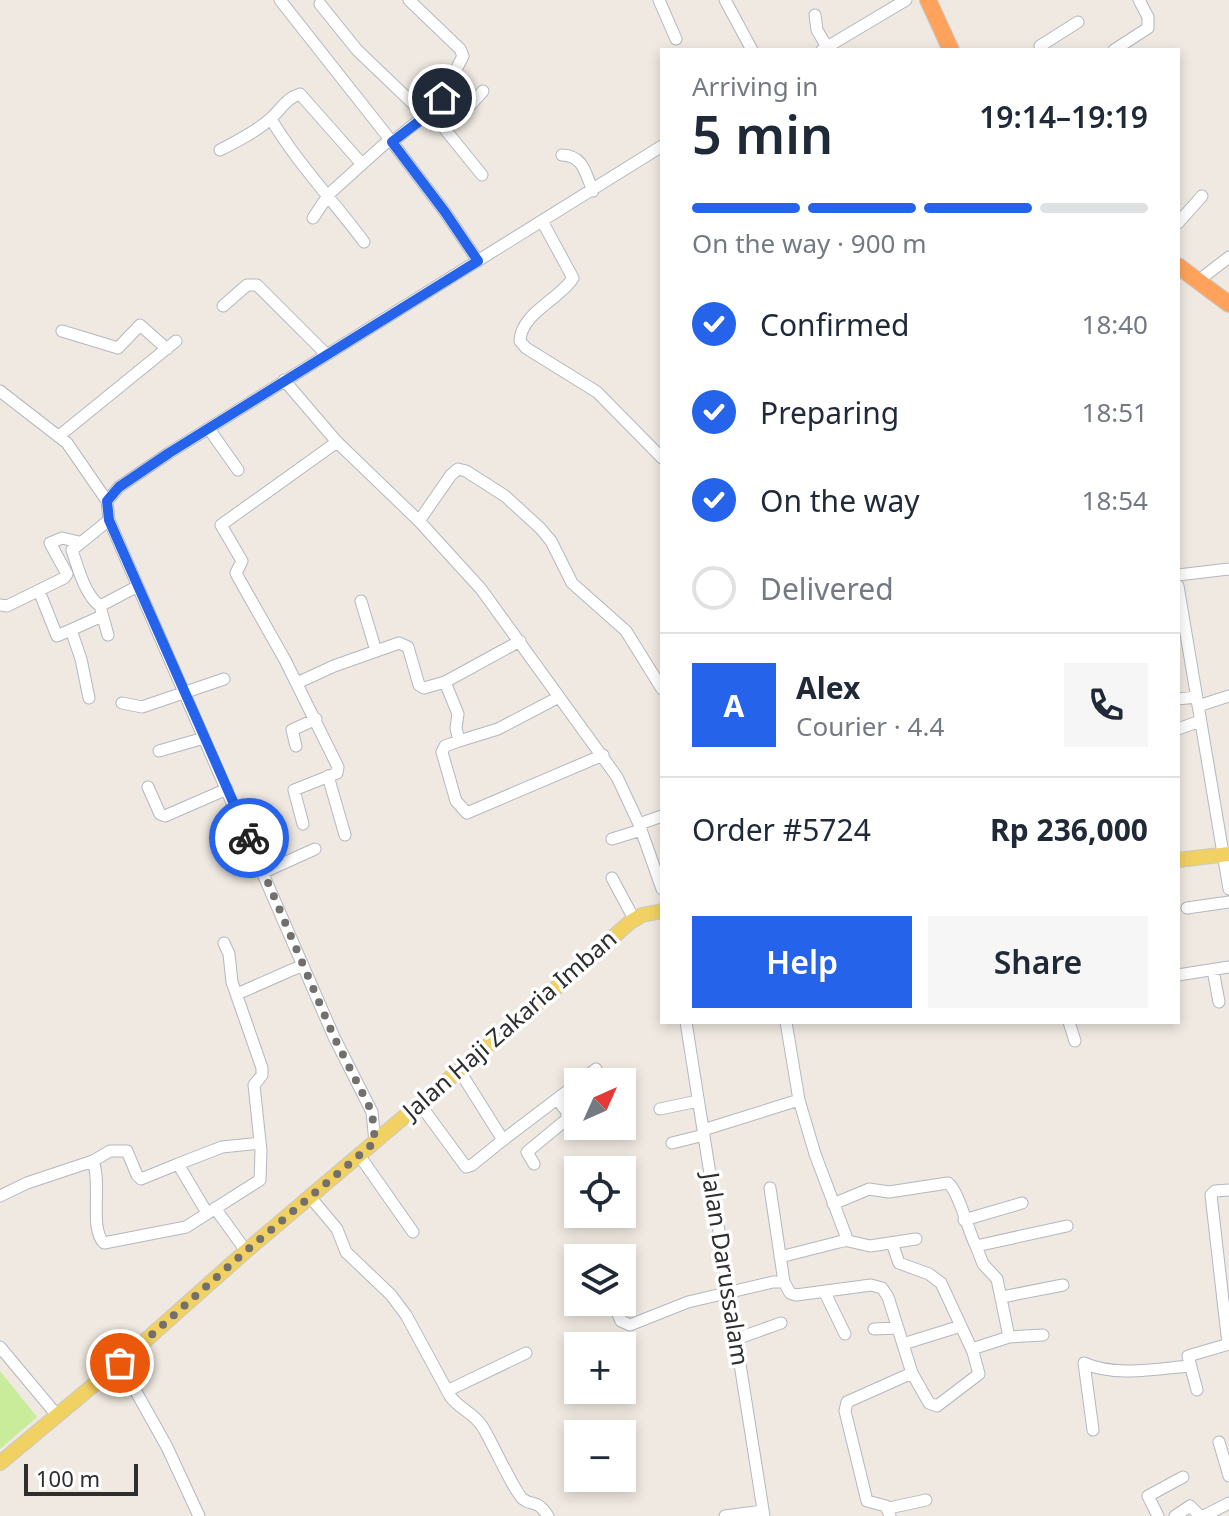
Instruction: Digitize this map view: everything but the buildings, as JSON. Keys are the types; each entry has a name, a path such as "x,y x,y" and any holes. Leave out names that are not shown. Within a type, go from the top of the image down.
{"highway":[{"path":"920,0 942,48"},
{"path":"928,0 950,48"},
{"path":"1180,268 1229,304"},
{"path":"1180,277 1229,314"}],"main road":[{"path":"1180,860 1226,855"},
{"name":"Jalan Haji Zakaria Imban","path":"0,1463 634,919 660,912"}],"street":[{"path":"280,0 445,212 478,261"},
{"path":"313,218 329,194 361,163 429,114 442,98 462,60 462,53 409,0"},
{"path":"659,0 676,39"},
{"path":"725,0 751,48"},
{"path":"815,15 824,48 906,0"},
{"path":"1117,48 1148,28 1148,17 1139,0"},
{"path":"320,4 357,50 429,114 482,175"},
{"path":"1032,34 1041,48 1078,22"},
{"path":"442,98 466,110 483,91"},
{"path":"220,150 271,119 289,99 300,94 361,163"},
{"path":"271,119 289,149 329,194 364,242"},
{"path":"107,501 119,487 311,363 660,147"},
{"path":"562,155 579,159 593,191"},
{"path":"1180,221 1202,196"},
{"path":"542,221 573,278 529,320 522,330 520,341 526,348 597,392 660,456"},
{"path":"1198,281 1229,257"},
{"path":"223,306 247,285 257,285 326,354"},
{"path":"59,436 171,345 140,325 118,348 62,331"},
{"path":"288,378 337,442 467,572 520,641 617,777 640,827 660,883"},
{"path":"0,391 72,449 107,501 109,520 303,965 372,1112 375,1142"},
{"path":"209,429 238,470"},
{"path":"303,824 294,790 337,773 338,767 316,719 236,573 242,561 221,525 337,442"},
{"path":"419,521 458,469 505,496 551,541 572,583 626,631 660,686"},
{"path":"108,635 101,611 85,585 72,550 109,520"},
{"path":"0,605 7,606 67,574 50,543 62,538 79,542"},
{"path":"1180,575 1229,569"},
{"path":"39,591 55,634 59,635 138,586"},
{"path":"361,601 376,651"},
{"path":"1180,612 1183,650 1197,701 1226,855 1229,889"},
{"path":"71,630 89,698"},
{"path":"297,683 403,643 411,653 419,685 424,688 445,682 520,641"},
{"path":"122,703 142,707 224,679"},
{"path":"445,682 458,714 456,728 459,741"},
{"path":"1180,699 1197,701 1229,696"},
{"path":"559,697 498,729 445,746 442,752 460,807 470,813 499,797 603,755"},
{"path":"296,746 292,730 316,719"},
{"path":"1180,728 1200,721"},
{"path":"159,751 204,738"},
{"path":"328,776 345,835"},
{"path":"148,787 160,814 165,816 227,789"},
{"path":"612,839 660,817"},
{"path":"264,872 315,849"},
{"path":"612,878 634,919"},
{"path":"1187,908 1229,902"},
{"path":"93,1161 98,1178 97,1225 102,1242 186,1227 260,1180 254,1085 262,1075 262,1068 224,943"},
{"path":"237,994 303,965"},
{"path":"1180,975 1229,967"},
{"path":"1213,970 1219,1002"},
{"name":"Jalan Darussalam","path":"686,1024 763,1513"},
{"path":"786,1024 803,1121 846,1236 844,1240"},
{"path":"1070,1024 1075,1041"},
{"path":"459,1070 503,1140"},
{"path":"419,1103 466,1167 564,1094"},
{"path":"534,1164 527,1152 567,1119 567,1112 557,1099"},
{"path":"672,1143 799,1100"},
{"path":"660,1109 698,1101"},
{"path":"372,1112 395,1125"},
{"path":"0,1196 27,1183 93,1161 110,1151 125,1149 137,1175 144,1179 222,1147 260,1143"},
{"path":"359,1155 413,1232"},
{"path":"178,1164 211,1211 246,1251"},
{"path":"833,1204 869,1189 889,1192 948,1183 954,1188 983,1264 997,1279 1009,1337"},
{"path":"770,1188 784,1282 792,1295 871,1285 882,1288 888,1297 912,1373 929,1403 937,1406 979,1374 973,1352 941,1283 929,1274 899,1263 892,1243"},
{"path":"1197,1390 1187,1359 1189,1354 1229,1344 1211,1195 1215,1191 1229,1190"},
{"path":"311,1198 337,1229 346,1252 391,1295 406,1315 447,1391 457,1405 470,1411 481,1424 521,1497 536,1502 548,1516"},
{"path":"964,1220 1022,1203"},
{"path":"976,1246 1067,1226"},
{"path":"780,1257 844,1240 870,1246 916,1239"},
{"path":"619,1316 621,1321 630,1325 688,1302 728,1291 784,1282"},
{"path":"1002,1297 1063,1285"},
{"path":"825,1293 845,1334"},
{"path":"736,1339 781,1323"},
{"path":"903,1344 961,1326"},
{"path":"874,1329 898,1328"},
{"path":"973,1352 978,1346 1009,1337 1043,1335"},
{"path":"0,1347 56,1414"},
{"path":"447,1391 526,1353"},
{"path":"120,1363 167,1447 199,1516"},
{"path":"1093,1430 1084,1363 1101,1368 1124,1369 1189,1366"},
{"path":"912,1373 845,1405 867,1501 890,1512 926,1500"},
{"path":"1219,1442 1229,1476"},
{"path":"1158,1516 1148,1496 1183,1477"},
{"path":"1175,1516 1190,1506 1202,1516 1229,1503"},
{"path":"725,1516 763,1513"}],"green space":[{"path":"0,1371 37,1417 0,1449"}],"way so far":[{"path":"120,1363 375,1142 372,1112 334,1037 249,838"}],"route":[{"path":"249,838 109,520 107,501 119,487 169,453 478,261 392,142 431,112 442,98"}]}
